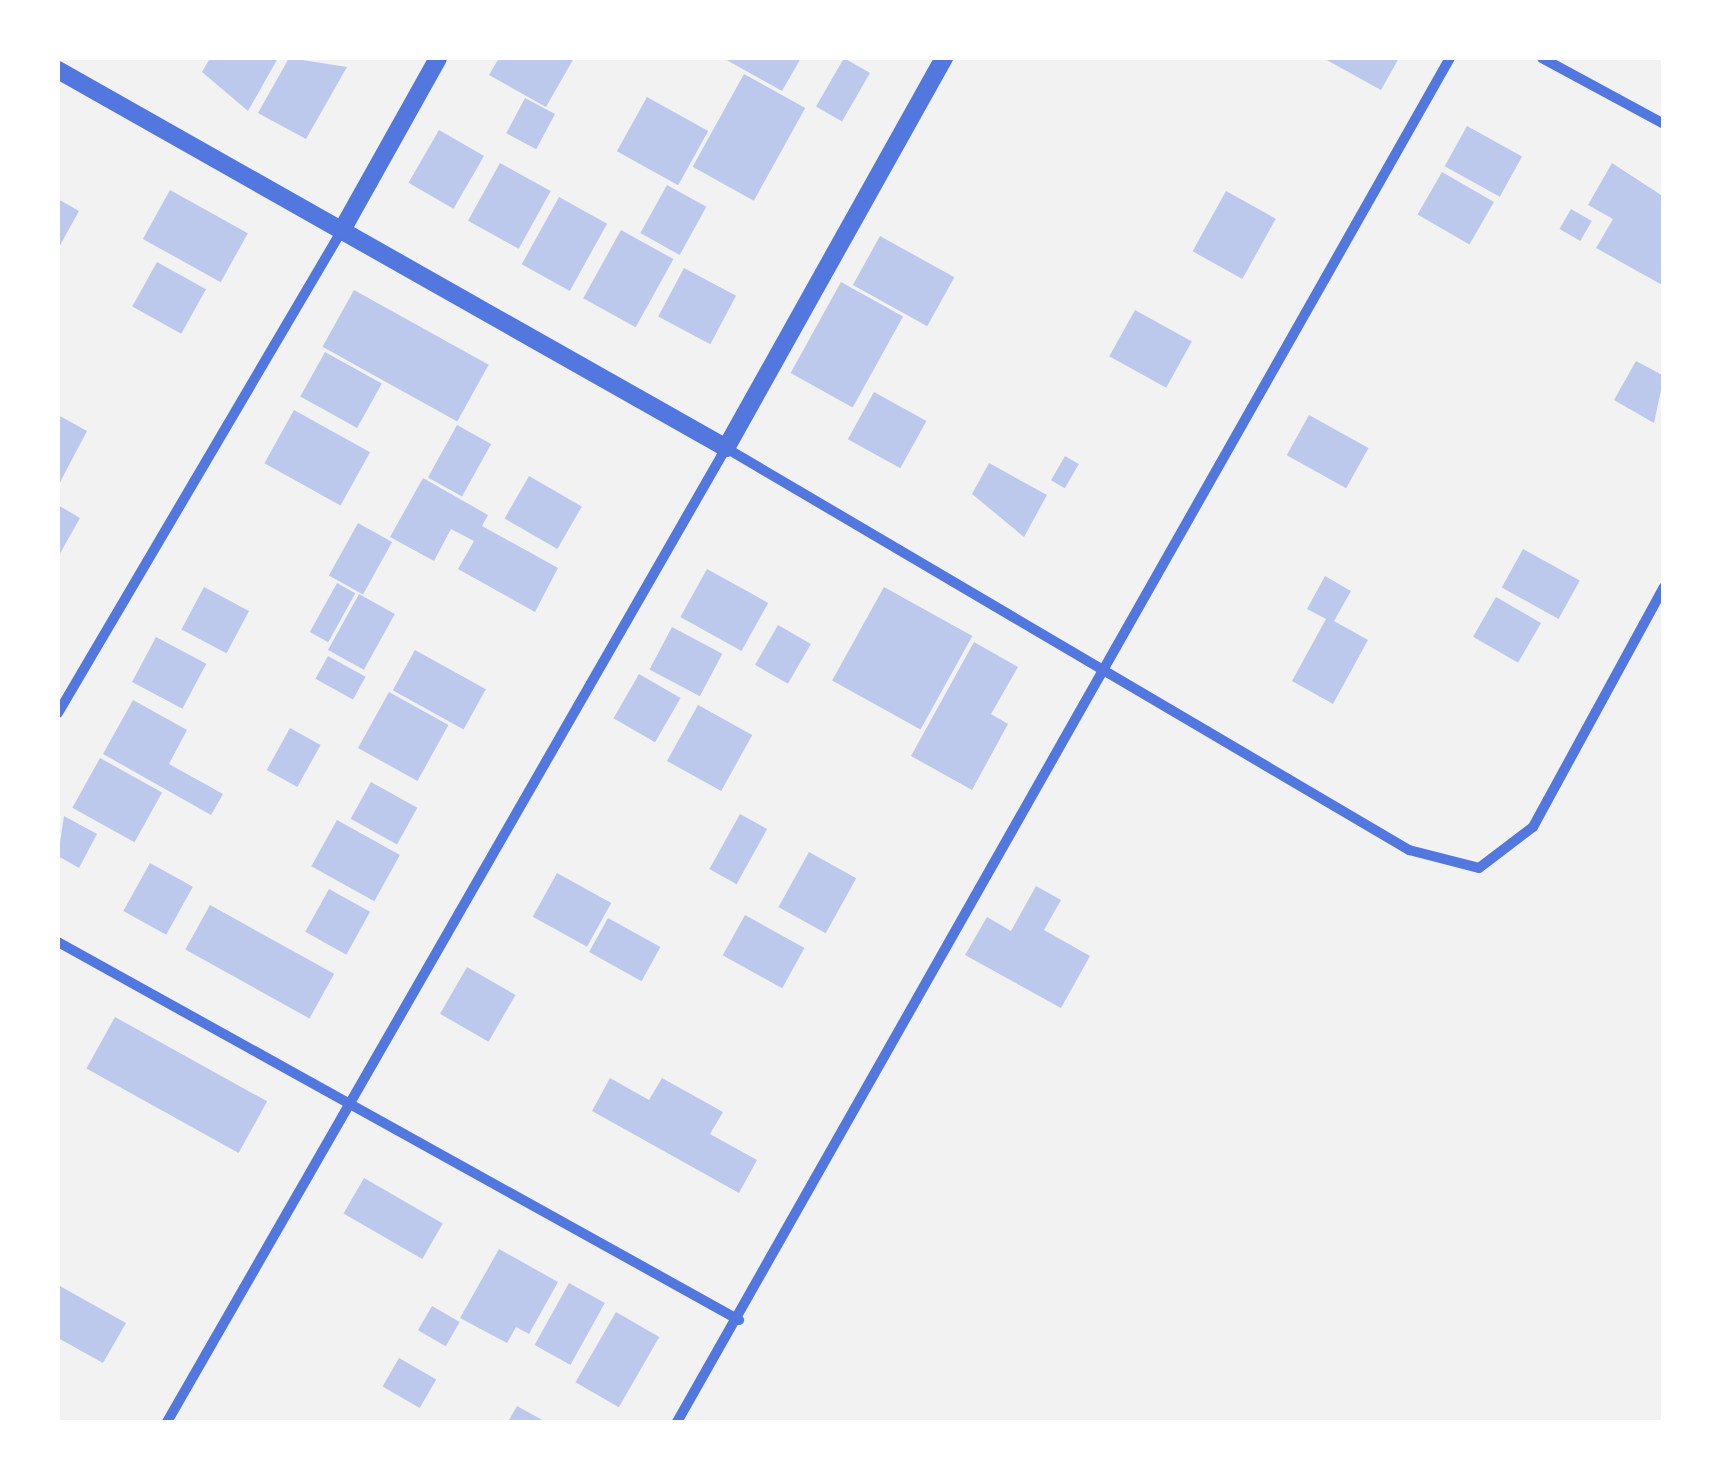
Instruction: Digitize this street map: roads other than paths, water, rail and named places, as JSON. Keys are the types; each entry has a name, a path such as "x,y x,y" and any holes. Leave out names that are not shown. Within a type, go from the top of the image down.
{"street":[{"path":"58,713 342,230 438,58"},
{"path":"167,1422 349,1110 944,58"},
{"path":"676,1422 739,1320 1450,58"},
{"path":"1542,58 1664,124"},
{"path":"58,70 726,448 1409,850 1479,868 1533,827 1664,587"},
{"path":"58,942 349,1110 739,1320"}]}
